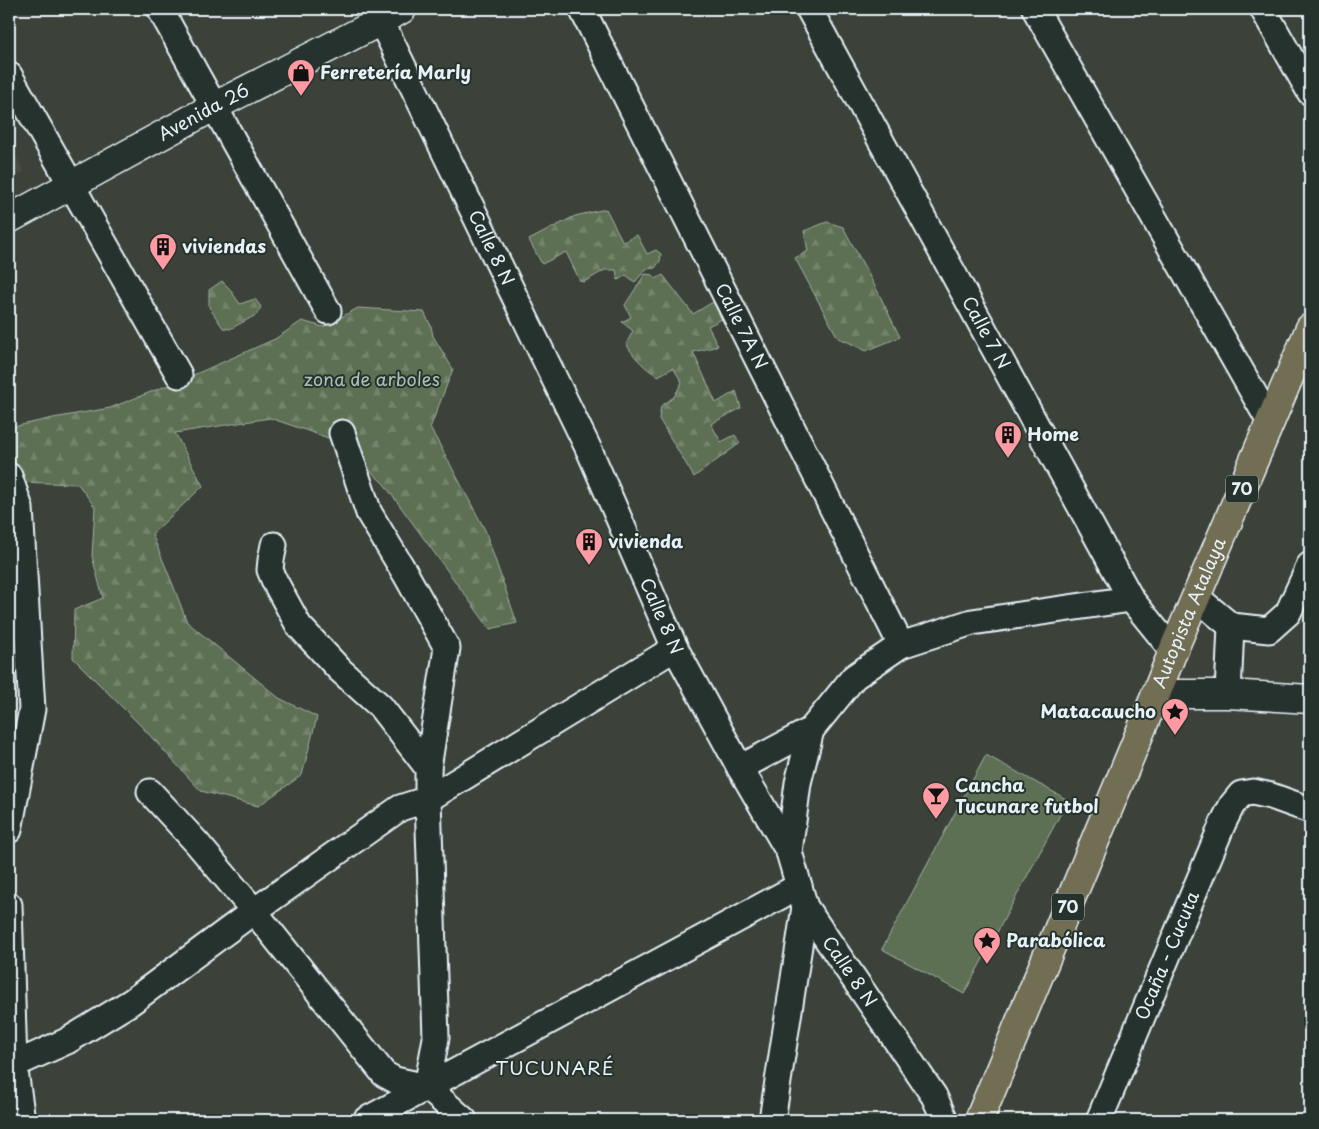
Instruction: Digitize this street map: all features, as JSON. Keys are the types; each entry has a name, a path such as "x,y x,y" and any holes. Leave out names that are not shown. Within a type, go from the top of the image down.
{"main road":[{"name":"Autopista Atalaya","path":"979,1120 1173,651 1310,328"}],"street":[{"path":"160,9 328,311"},
{"name":"Calle 7A N","path":"582,9 901,645"},
{"name":"Calle 7 N","path":"809,9 1131,599 1173,651"},
{"path":"1035,9 1270,422"},
{"path":"1263,9 1310,92"},
{"name":"Avenida 26","path":"9,219 385,13"},
{"name":"Calle 8 N","path":"385,13 590,452 675,648 740,768 789,852 802,897 934,1096 945,1120"},
{"path":"9,75 178,375"},
{"path":"342,433 369,514 447,648 428,768 436,1038 427,1087"},
{"path":"9,476 20,508 32,709 9,830"},
{"path":"274,546 270,570 299,626 340,670 380,706 428,768"},
{"path":"1196,597 1231,626 1269,630 1288,613 1310,565"},
{"path":"740,768 811,730 854,676 901,645 972,622 1131,599"},
{"path":"1228,694 1231,626"},
{"path":"12,1065 67,1041 131,1002 254,911 400,808 428,799 675,648"},
{"path":"1156,694 1228,694 1310,699"},
{"path":"789,852 798,783 811,730"},
{"path":"150,792 197,843 254,911 384,1074 395,1080 427,1087 464,1120"},
{"name":"Ocaña - Cucuta","path":"1099,1120 1223,823 1232,806 1241,794 1253,792 1272,796 1310,810"},
{"path":"366,1120 427,1087 802,897"},
{"path":"772,1120 802,897"},
{"path":"9,905 12,1065 22,1120"}],"shaded area":[{"path":"9,144 24,171 9,181"}],"green space":[{"path":"606,209 623,242 637,235 647,254 656,250 661,254 660,261 655,268 646,269 635,282 626,275 618,280 616,270 605,270 584,282 580,281 566,252 542,264 529,240 575,216"},
{"path":"827,222 843,227 900,337 866,351 838,338 795,258 808,251 804,231"},
{"path":"645,274 653,275 656,279 663,275 693,314 713,302 722,319 708,326 718,346 693,352 716,403 736,391 741,408 711,424 721,442 735,435 740,443 694,477 659,419 661,406 674,397 682,382 673,368 658,376 653,373 640,362 626,344 633,331 622,322 631,317 625,305"},
{"path":"222,281 240,304 255,299 261,307 256,315 230,329 223,328 209,307 209,290"},
{"name":"zona de arboles","path":"358,308 424,312 431,326 433,336 453,369 430,428 485,530 517,623 490,629 384,484 340,442 270,418 175,433 203,486 152,534 187,622 279,698 317,717 302,775 258,806 201,791 143,728 73,658 74,610 103,598 92,556 95,507 78,484 16,482 9,460 9,423 13,427 110,408 189,377 275,339 302,321 323,327"},
{"path":"986,755 1068,800 964,994 882,949"}],"place":[{"name":"Ferretería Marly","path":"301,97"},
{"name":"viviendas","path":"163,271"},
{"name":"Home","path":"1008,459"},
{"name":"vivienda","path":"589,566"},
{"name":"Matacaucho","path":"1175,736"},
{"name":"Cancha Tucunare futbol","path":"936,820"},
{"name":"Parabólica","path":"987,965"}],"district":[{"name":"TUCUNARÉ","path":"555,1068"}]}
